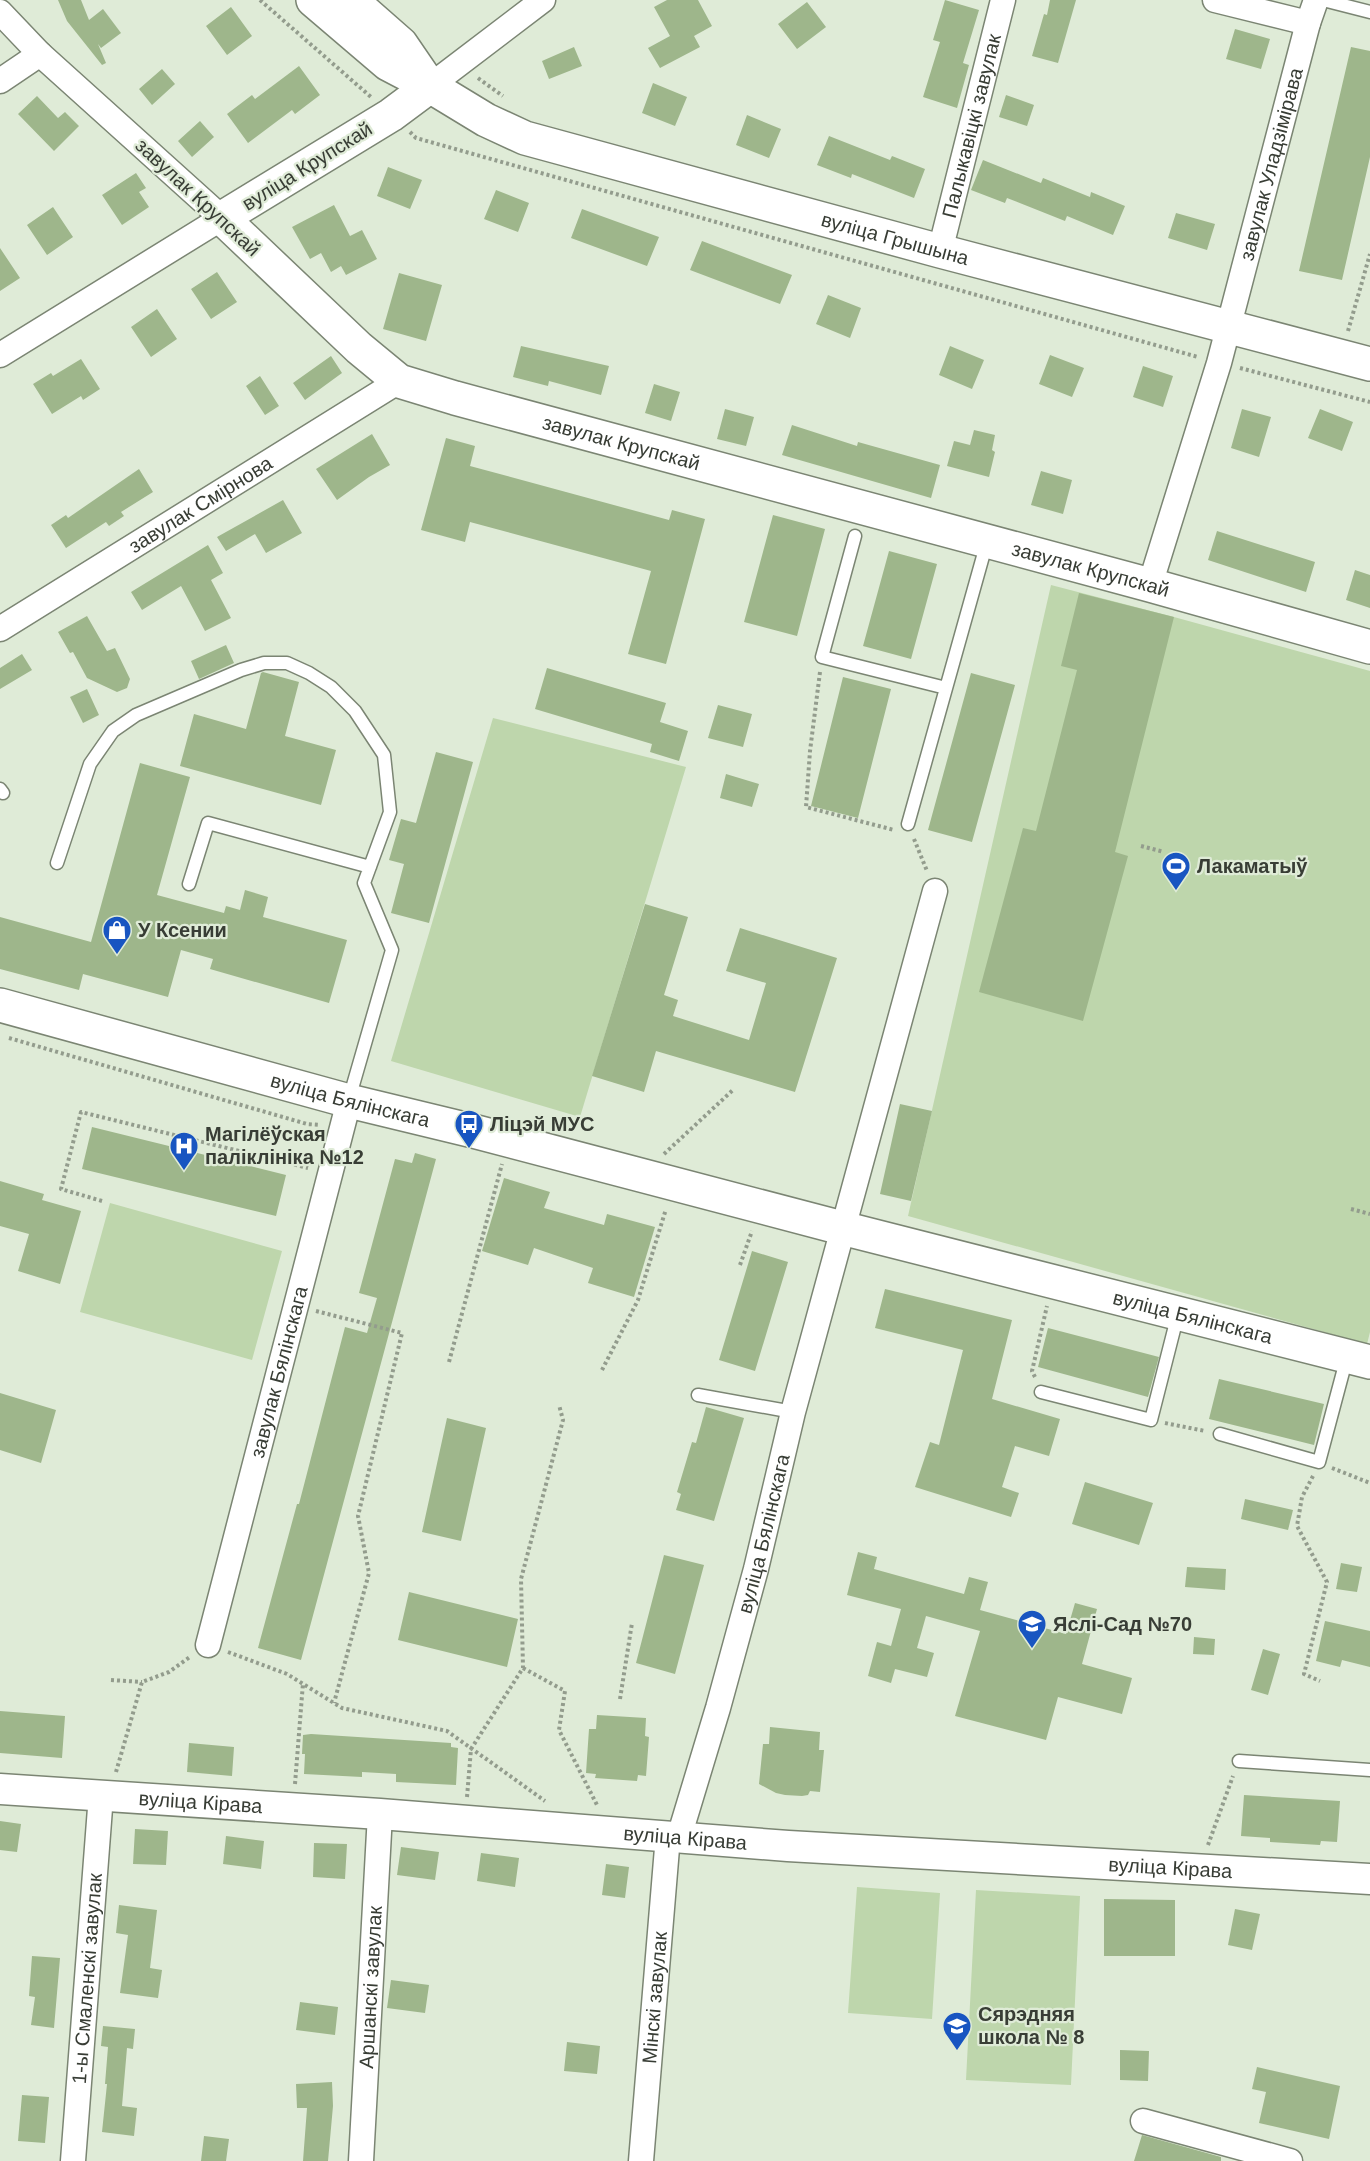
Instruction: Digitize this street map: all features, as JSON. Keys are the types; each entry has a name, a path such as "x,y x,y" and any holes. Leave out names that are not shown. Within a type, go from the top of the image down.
{"main road":[{"name":"вуліца Грышына","path":"313,0 388,64 486,120 525,138 940,251 1370,364"},
{"name":"вуліца Грышына","path":"351,0 401,44 430,86"},
{"name":"вуліца Крупскай","path":"222,218 391,115 430,86"},
{"name":"завулак Крупскай","path":"222,218 359,348 399,381 1370,647"},
{"name":"вуліца Бялінскага","path":"0,1005 349,1101 1359,1359"}],"street":[{"name":"вуліца Крупскай","path":"430,86 543,0"},
{"name":"Палыкавіцкі завулак","path":"940,251 1003,0"},
{"path":"1215,0 1308,23"},
{"name":"завулак Уладзімірава","path":"1150,585 1219,363 1316,0"},
{"name":"завулак Крупскай","path":"0,12 40,54 222,218"},
{"path":"0,81 40,54"},
{"name":"вуліца Крупскай","path":"0,355 222,218"},
{"name":"завулак Смірнова","path":"0,629 399,381"},
{"name":"вуліца Бялінскага","path":"674,1837 718,1708 753,1579 793,1412 935,891"},
{"name":"завулак Бялінскага","path":"208,1645 349,1101"},
{"name":"вуліца Кірава","path":"0,1789 380,1814 799,1847 1370,1880"},
{"name":"1-ы Смаленскі завулак","path":"73,2161 101,1796"},
{"name":"Аршанскі завулак","path":"362,2161 380,1814"},
{"name":"Мінскі завулак","path":"641,2161 674,1837"},
{"path":"1143,2121 1290,2161"}],"lane":[{"path":"1323,0 1370,12"},
{"path":"855,536 822,657 946,688"},
{"path":"910,829 987,542"},
{"path":"57,863 90,764 113,731 136,715 241,670 264,663 287,663 331,687 355,711 384,755 390,812 364,883 392,950 349,1101"},
{"path":"189,884 207,823 370,867"},
{"path":"1041,1392 1151,1420 1179,1313"},
{"path":"1220,1434 1319,1462 1359,1359"},
{"path":"698,1395 793,1412"},
{"path":"1239,1761 1370,1770"}],"path":[{"path":"459,64 506,98"},
{"path":"1347,335 1370,254"},
{"path":"822,657 810,751 806,807 910,829 935,891"},
{"path":"1141,846 1164,852"},
{"path":"660,1157 734,1089"},
{"path":"102,1201 62,1189 81,1112 329,1175"},
{"path":"449,1362 503,1158"},
{"path":"602,1370 638,1300 668,1200"},
{"path":"1351,1209 1370,1214"},
{"path":"740,1265 755,1223"},
{"path":"1041,1392 1032,1371 1049,1299"},
{"path":"295,1306 402,1333 358,1516 369,1573 334,1703"},
{"path":"466,1802 471,1749 523,1668 522,1579 563,1420 559,1405"},
{"path":"1151,1420 1220,1434"},
{"path":"1320,1681 1304,1674 1326,1582 1297,1527 1302,1497 1319,1462 1370,1483"},
{"path":"620,1699 632,1623"},
{"path":"111,1680 142,1682 169,1672 208,1645 287,1674 342,1708 447,1731 546,1802"},
{"path":"523,1668 565,1691 560,1730 600,1811"},
{"path":"101,1796 114,1780 142,1682"},
{"path":"294,1791 303,1683"},
{"path":"1207,1850 1239,1761"}],"green space":[{"name":"Лакаматыў","path":"1051,585 1370,671 1370,1332 1367,1344 908,1216"},
{"path":"493,718 686,767 580,1117 391,1061"},
{"path":"110,1203 282,1251 252,1360 80,1312"},
{"path":"857,1887 940,1893 932,2019 848,2013"},
{"path":"976,1890 1080,1896 1071,2085 966,2080"}],"building":[{"path":"58,0 81,0 89,20 103,9 121,33 101,48 98,44 106,63 102,65 67,21"},
{"path":"667,0 698,0 712,26 694,36 700,47 660,68 648,48 670,36 654,7"},
{"path":"945,0 979,10 963,63 969,65 957,108 923,97 940,42 933,40"},
{"path":"1050,0 1076,0 1058,63 1032,56"},
{"path":"807,2 826,27 797,49 778,24"},
{"path":"231,7 252,36 227,55 206,26"},
{"path":"1235,29 1270,39 1261,69 1226,59"},
{"path":"574,47 582,66 549,79 542,61"},
{"path":"1351,47 1370,51 1370,157 1342,280 1299,271"},
{"path":"299,66 320,95 295,114 292,110 248,143 227,114 252,95 255,99"},
{"path":"162,69 175,84 152,105 139,89"},
{"path":"653,83 687,97 675,126 642,113"},
{"path":"1006,95 1034,105 1027,126 999,117"},
{"path":"37,96 58,118 65,112 79,126 54,151 18,114"},
{"path":"747,115 781,129 769,158 736,145"},
{"path":"200,121 214,137 192,157 178,141"},
{"path":"829,136 890,160 892,156 925,169 914,198 852,174 851,178 817,165"},
{"path":"983,160 1041,183 1043,178 1090,197 1091,192 1125,206 1113,235 1067,216 1065,221 1007,198 1005,203 971,190"},
{"path":"388,167 422,180 410,209 377,196"},
{"path":"136,173 146,188 139,192 149,207 122,225 102,195"},
{"path":"496,190 529,203 518,232 484,219"},
{"path":"334,205 350,236 362,230 377,259 346,275 341,266 331,272 321,253 310,259 292,227"},
{"path":"53,207 73,237 47,255 27,225"},
{"path":"582,209 659,237 647,266 571,238"},
{"path":"1176,213 1215,224 1207,250 1168,238"},
{"path":"702,241 792,275 780,304 690,270"},
{"path":"0,248 20,278 0,291"},
{"path":"217,272 237,302 211,319 191,289"},
{"path":"399,273 442,285 426,341 383,329"},
{"path":"828,295 861,308 850,338 816,324"},
{"path":"157,309 177,339 151,357 131,327"},
{"path":"521,346 609,366 601,395 549,381 548,386 513,377"},
{"path":"950,346 984,360 972,389 939,375"},
{"path":"1050,355 1084,368 1072,397 1039,384"},
{"path":"331,356 342,373 305,400 293,383"},
{"path":"81,359 100,389 83,400 81,396 52,414 33,384 51,373 53,376"},
{"path":"1143,366 1173,376 1163,407 1133,397"},
{"path":"260,376 279,406 265,415 246,386"},
{"path":"654,384 680,392 671,421 645,413"},
{"path":"725,409 754,417 746,446 717,439"},
{"path":"1242,409 1271,417 1259,457 1231,448"},
{"path":"1320,409 1353,422 1342,451 1308,438"},
{"path":"792,425 857,446 858,442 940,465 931,498 782,455"},
{"path":"974,430 995,435 992,450 995,452 989,477 947,466 954,441 970,445"},
{"path":"372,434 390,465 337,500 316,469"},
{"path":"446,438 475,446 470,466 669,520 672,510 705,519 666,664 628,654 651,571 470,522 465,542 421,530"},
{"path":"139,469 153,492 121,512 124,516 109,526 106,522 66,548 51,525 66,515 68,518"},
{"path":"1041,471 1072,480 1063,514 1031,505"},
{"path":"283,500 302,533 266,553 255,534 226,551 217,537"},
{"path":"773,515 825,529 797,636 744,622"},
{"path":"1217,531 1315,562 1306,592 1208,560"},
{"path":"208,545 223,573 211,580 231,618 205,631 181,586 142,610 131,592"},
{"path":"889,551 937,564 911,659 863,646"},
{"path":"1355,570 1370,575 1370,608 1346,600"},
{"path":"1079,593 1174,617 1115,852 1128,856 1083,1021 979,992 1023,828 1036,831 1077,670 1061,666"},
{"path":"87,616 107,651 115,648 130,679 127,688 117,692 87,678 73,652 70,653 58,632"},
{"path":"226,645 234,663 199,679 191,661"},
{"path":"22,654 32,670 0,689 0,668"},
{"path":"547,668 666,703 660,722 688,731 679,761 650,752 652,744 535,709"},
{"path":"263,672 299,682 285,736 336,750 321,805 180,766 194,714 246,729"},
{"path":"971,673 1015,685 972,842 928,830"},
{"path":"843,677 891,689 858,818 811,806"},
{"path":"87,689 99,715 83,723 70,697"},
{"path":"718,705 752,714 743,747 708,738"},
{"path":"436,752 473,762 429,923 391,913 404,864 389,860 401,819 416,823"},
{"path":"140,763 190,777 157,895 224,913 226,906 240,910 245,890 268,897 263,917 347,940 329,1003 210,969 213,959 181,950 168,997 83,974 79,990 0,969 0,917 91,942"},
{"path":"726,774 759,784 752,807 720,798"},
{"path":"645,904 688,917 664,995 678,1000 673,1016 749,1040 766,983 726,971 740,928 837,958 795,1092 656,1051 644,1092 592,1076"},
{"path":"900,1104 932,1111 911,1201 880,1194"},
{"name":"Магілёўская паліклініка №12","path":"92,1127 286,1175 276,1216 82,1169"},
{"path":"415,1153 436,1159 301,1660 258,1648 297,1504 299,1504 345,1327 367,1333 377,1298 359,1293 395,1159 412,1163"},
{"path":"504,1178 550,1192 544,1208 604,1225 607,1214 655,1227 634,1297 588,1283 593,1268 534,1248 528,1265 482,1251"},
{"path":"0,1181 44,1194 42,1200 81,1211 60,1284 18,1271 29,1234 0,1226"},
{"path":"752,1251 788,1262 755,1371 719,1360"},
{"path":"885,1289 1012,1320 992,1399 1060,1419 1049,1456 1015,1446 1002,1487 1019,1493 1011,1517 915,1487 930,1442 939,1445 963,1350 875,1328"},
{"path":"1048,1328 1159,1357 1148,1397 1038,1367"},
{"path":"1219,1379 1324,1404 1314,1445 1209,1419"},
{"path":"0,1393 56,1410 41,1463 0,1450"},
{"path":"706,1407 744,1418 714,1521 676,1510 681,1494 677,1492 692,1442 696,1443"},
{"path":"447,1418 486,1428 461,1541 422,1532"},
{"path":"1085,1482 1153,1503 1139,1545 1072,1524"},
{"path":"1245,1499 1293,1510 1288,1530 1241,1519"},
{"path":"858,1552 877,1557 874,1569 964,1594 969,1577 988,1582 980,1610 1066,1634 1075,1603 1097,1609 1082,1664 1132,1678 1122,1714 1058,1697 1046,1740 955,1716 980,1631 926,1616 917,1648 934,1653 927,1677 895,1669 891,1683 868,1676 877,1642 891,1646 901,1609 847,1595"},
{"path":"664,1555 704,1565 675,1674 636,1663"},
{"path":"1341,1563 1362,1567 1357,1592 1336,1589"},
{"path":"1187,1567 1226,1569 1225,1590 1185,1587"},
{"path":"409,1592 518,1619 507,1667 398,1640"},
{"path":"1325,1621 1370,1631 1370,1667 1342,1660 1340,1667 1316,1661"},
{"path":"1194,1637 1215,1639 1214,1655 1193,1654"},
{"path":"1263,1649 1280,1654 1268,1695 1251,1690"},
{"path":"0,1711 65,1716 62,1758 0,1753"},
{"path":"597,1715 646,1718 645,1736 649,1737 646,1776 638,1775 637,1781 595,1778 596,1774 586,1773 589,1729 596,1729"},
{"path":"770,1727 820,1732 819,1750 824,1750 820,1792 810,1791 808,1795 802,1796 785,1795 759,1784 763,1744 769,1744"},
{"path":"303,1735 451,1743 451,1747 458,1748 456,1785 396,1782 396,1774 362,1772 362,1777 304,1774"},
{"path":"189,1743 234,1747 232,1776 187,1772"},
{"path":"1244,1795 1340,1801 1337,1842 1321,1841 1320,1845 1270,1842 1270,1838 1241,1836"},
{"path":"0,1821 21,1824 17,1852 0,1850"},
{"path":"135,1829 168,1831 166,1865 133,1864"},
{"path":"226,1836 264,1841 261,1869 223,1864"},
{"path":"314,1843 347,1844 345,1879 313,1877"},
{"path":"401,1847 439,1852 435,1880 397,1875"},
{"path":"481,1853 519,1858 515,1887 477,1881"},
{"path":"606,1864 629,1867 625,1898 602,1895"},
{"path":"1104,1899 1175,1900 1175,1956 1104,1956"},
{"path":"119,1905 157,1910 150,1968 162,1970 158,1998 120,1993 128,1935 116,1933"},
{"path":"1235,1909 1260,1914 1252,1950 1228,1945"},
{"path":"32,1956 60,1958 54,2028 31,2025 35,1997 29,1996"},
{"path":"391,1980 429,1985 425,2013 387,2008"},
{"path":"300,2002 338,2007 335,2035 296,2030"},
{"path":"103,2026 135,2029 133,2049 127,2048 122,2106 137,2108 134,2136 102,2132 108,2047 101,2046"},
{"path":"567,2042 600,2046 597,2074 564,2071"},
{"path":"1120,2050 1149,2051 1148,2081 1120,2080"},
{"path":"1257,2067 1340,2086 1329,2139 1259,2123 1266,2092 1252,2089"},
{"path":"332,2082 333,2106 328,2161 303,2161 307,2108 297,2108 296,2084"},
{"path":"22,2095 49,2097 45,2143 18,2141"},
{"path":"1142,2135 1221,2157 1221,2161 1134,2161"},
{"path":"204,2136 229,2139 226,2161 201,2161"}],"place":[{"name":"Лакаматыў","path":"1176,892"},
{"name":"У Ксении","path":"117,956"},
{"name":"Ліцэй МУС","path":"469,1150"},
{"name":"Магілёўская паліклініка №12","path":"184,1172"},
{"name":"Яслі-Сад №70","path":"1032,1650"},
{"name":"Сярэдняя школа № 8","path":"957,2052"}]}
